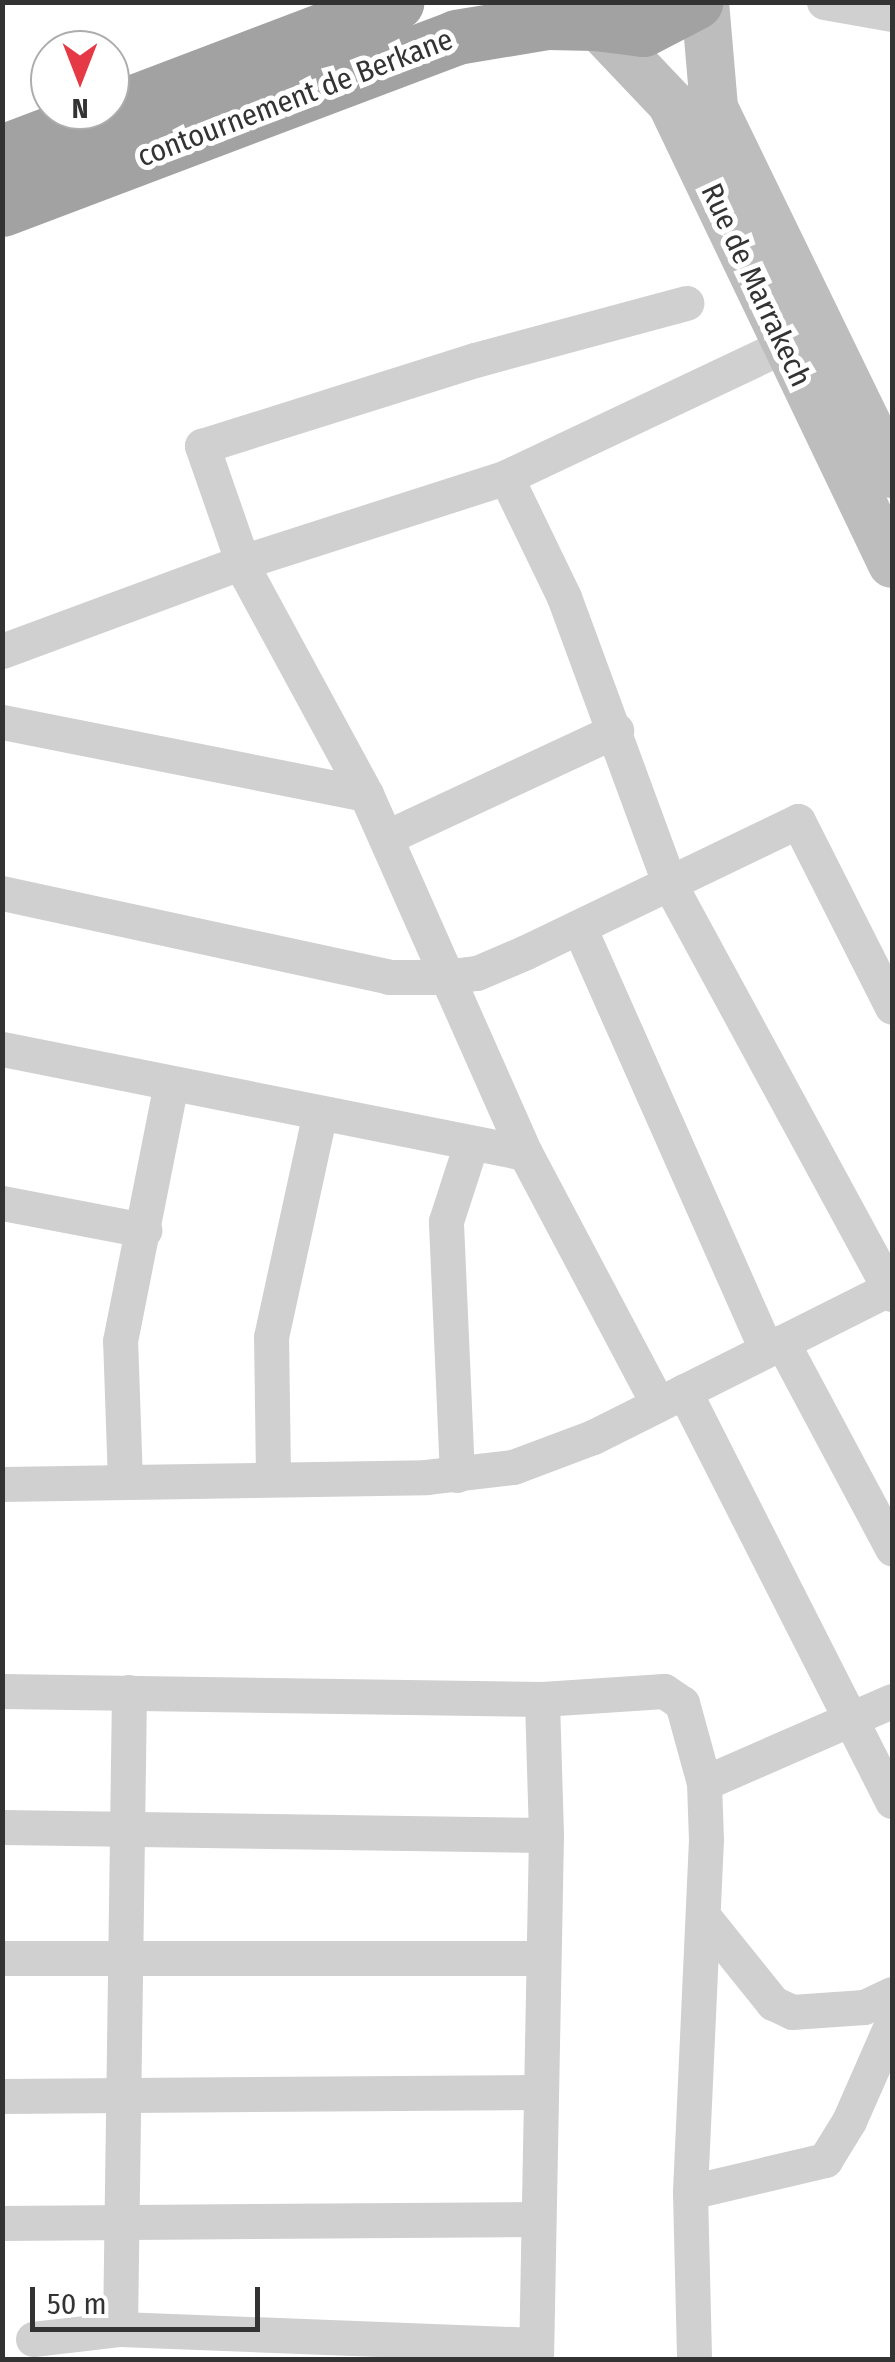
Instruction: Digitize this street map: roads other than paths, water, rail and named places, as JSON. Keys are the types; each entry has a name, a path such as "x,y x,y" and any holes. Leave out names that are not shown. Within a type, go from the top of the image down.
{"highway":[{"path":"2,152 396,2"},
{"name":"contournement de Berkane","path":"2,209 456,36 548,22 580,13 644,29 694,2"}],"main road":[{"name":"Rue de Marrakech","path":"705,2 714,108 892,474"},
{"name":"Rue de Marrakech","path":"580,13 671,103 892,564"}],"street":[{"path":"824,2 892,14"},
{"path":"686,303 475,360 202,446 242,562 387,837 443,978 525,1152 671,1397 892,1801"},
{"path":"2,651 242,562 506,477 785,345"},
{"path":"2,1484 457,1475 557,1453 892,1290 670,883 616,730 506,477"},
{"path":"2,722 366,794"},
{"path":"387,837 616,730"},
{"path":"2,893 390,977 443,978 477,973 798,821 892,1008"},
{"path":"579,927 774,1345 892,1548"},
{"path":"2,1048 525,1152"},
{"path":"126,1481 120,1341 171,1083"},
{"path":"274,1476 271,1337 320,1113"},
{"path":"457,1475 446,1222 471,1144"},
{"path":"3,1205 144,1230"},
{"path":"2,1691 542,1699 664,1692 690,1714 704,1783 703,1916 690,2192 694,2360"},
{"path":"120,2329 124,1824 129,1692"},
{"path":"23,2345 120,2329 536,2352 546,1835 542,1699"},
{"path":"704,1783 892,1701"},
{"path":"2,1827 124,1824 546,1835"},
{"path":"703,1916 773,2003 792,2012 821,2014 892,1994"},
{"path":"2,1958 541,1958"},
{"path":"690,2192 824,2160 850,2121 892,2023"},
{"path":"2,2096 539,2092"},
{"path":"2,2222 538,2219"}]}
